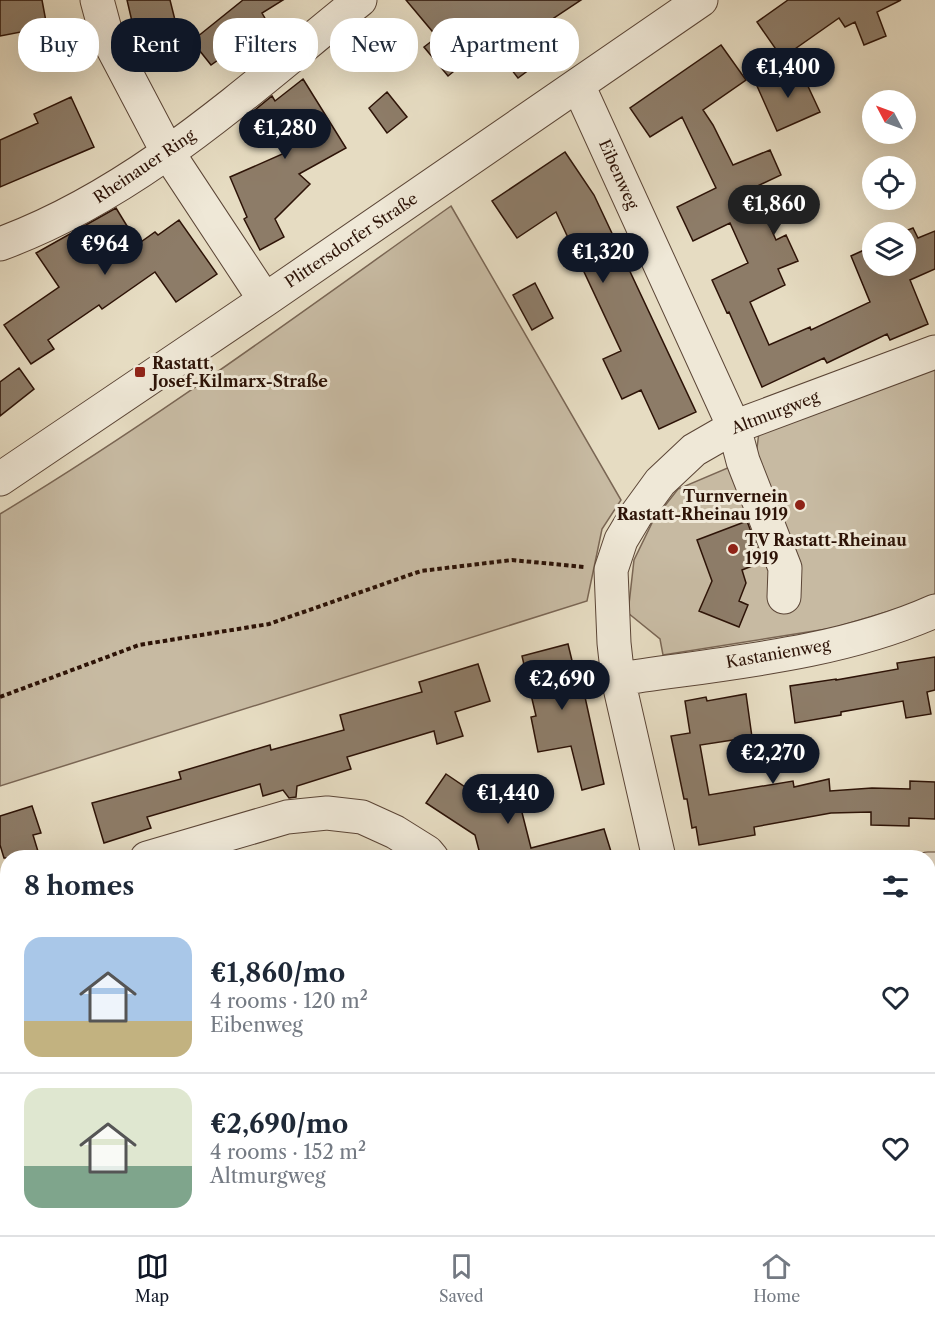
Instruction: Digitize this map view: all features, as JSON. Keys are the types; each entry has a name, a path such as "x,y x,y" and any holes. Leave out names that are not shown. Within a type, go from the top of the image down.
{"street":[{"path":"97,0 107,37 168,153 265,300"},
{"name":"Rheinauer Ring","path":"0,244 31,233 102,197 168,153 360,0"},
{"name":"Plittersdorfer Straße","path":"0,479 701,0"},
{"name":"Eibenweg","path":"578,85 734,427 743,461 785,568 784,597"},
{"name":"Altmurgweg","path":"657,850 618,679 611,570 621,540 660,483 694,450 734,427 935,352"},
{"name":"Kastanienweg","path":"618,679 798,652 877,632 935,611"},
{"path":"174,850 287,817 327,813 362,817 395,832 424,850"}],"path":[{"path":"0,697 139,645 269,624 421,571 512,560 611,570"}],"shaded area":[{"path":"451,206 621,500 602,529 587,601 0,786 0,514 172,403"},
{"name":"Turnvernein Rastatt-Rheinau 1919","path":"935,368 935,594 903,607 833,628 663,655 660,639 628,613 634,560 653,521 678,489 756,456 759,432"}],"building":[{"path":"0,0 42,0 45,18 18,18 18,33 0,36"},
{"path":"127,0 170,0 174,18 131,18"},
{"path":"243,0 283,0 262,13 265,18 221,18"},
{"path":"406,0 581,0 554,18 430,18 430,29"},
{"path":"788,0 901,0 877,12 886,36 864,45 855,22 845,27 839,18 782,58 757,22"},
{"path":"213,24 213,64 211,65 201,52 201,34"},
{"path":"430,42 430,54 424,47"},
{"path":"721,45 746,80 703,110 733,165 770,150 781,175 753,188 776,240 786,235 798,261 778,269 785,285 750,302 769,345 810,327 811,330 870,302 851,256 862,251 862,276 916,276 916,234 918,238 935,231 935,269 910,280 928,324 890,340 887,334 827,363 824,358 762,387 729,312 727,313 712,280 748,263 730,223 693,241 677,207 716,188 682,117 650,137 630,108"},
{"path":"799,67 820,112 777,131 757,86"},
{"path":"513,72 526,72 518,78"},
{"path":"303,79 346,148 299,174 310,184 275,219 284,237 260,250 244,219 247,217 230,177 287,152 255,110 272,96 275,101"},
{"path":"387,92 407,117 387,133 369,108"},
{"path":"71,97 94,147 0,187 0,140 38,123 34,114"},
{"path":"565,152 594,195 696,412 659,429 641,390 622,399 603,359 621,351 556,212 517,238 492,201"},
{"path":"116,208 138,244 155,232 158,235 179,220 217,274 176,302 155,272 102,309 99,305 48,340 54,349 31,364 4,325 59,287 36,253"},
{"path":"535,283 553,318 532,330 513,295"},
{"path":"19,368 34,389 0,416 0,382"},
{"path":"747,521 762,562 742,570 746,583 739,601 748,605 739,627 699,611 712,581 697,540"},
{"path":"568,644 581,698 585,697 604,784 582,790 571,746 538,752 531,717 536,716 522,656"},
{"path":"935,657 935,690 927,692 931,714 906,718 903,701 795,723 790,686 898,669 897,663"},
{"path":"478,664 490,701 455,712 463,736 437,744 434,731 347,757 351,769 297,786 296,797 289,798 283,790 263,796 260,784 147,817 151,828 104,843 92,803 181,779 179,772 270,745 271,750 344,730 340,715 422,692 419,682"},
{"path":"746,694 752,737 700,745 709,795 793,781 794,787 829,779 830,791 872,788 910,789 910,781 935,782 935,819 909,818 909,826 871,825 871,812 831,813 754,827 755,835 699,845 696,827 692,828 687,799 684,799 671,736 690,733 685,701 706,697 707,701"},
{"path":"446,774 465,787 467,798 515,785 531,848 604,829 611,850 479,850 475,835 426,803"},
{"path":"32,806 41,833 33,835 38,850 2,850 0,816"}],"place":[{"name":"Rastatt, Josef-Kilmarx-Straße","path":"140,372"},
{"name":"Turnvernein Rastatt-Rheinau 1919","path":"800,505"},
{"name":"TV Rastatt-Rheinau 1919","path":"733,549"}]}
